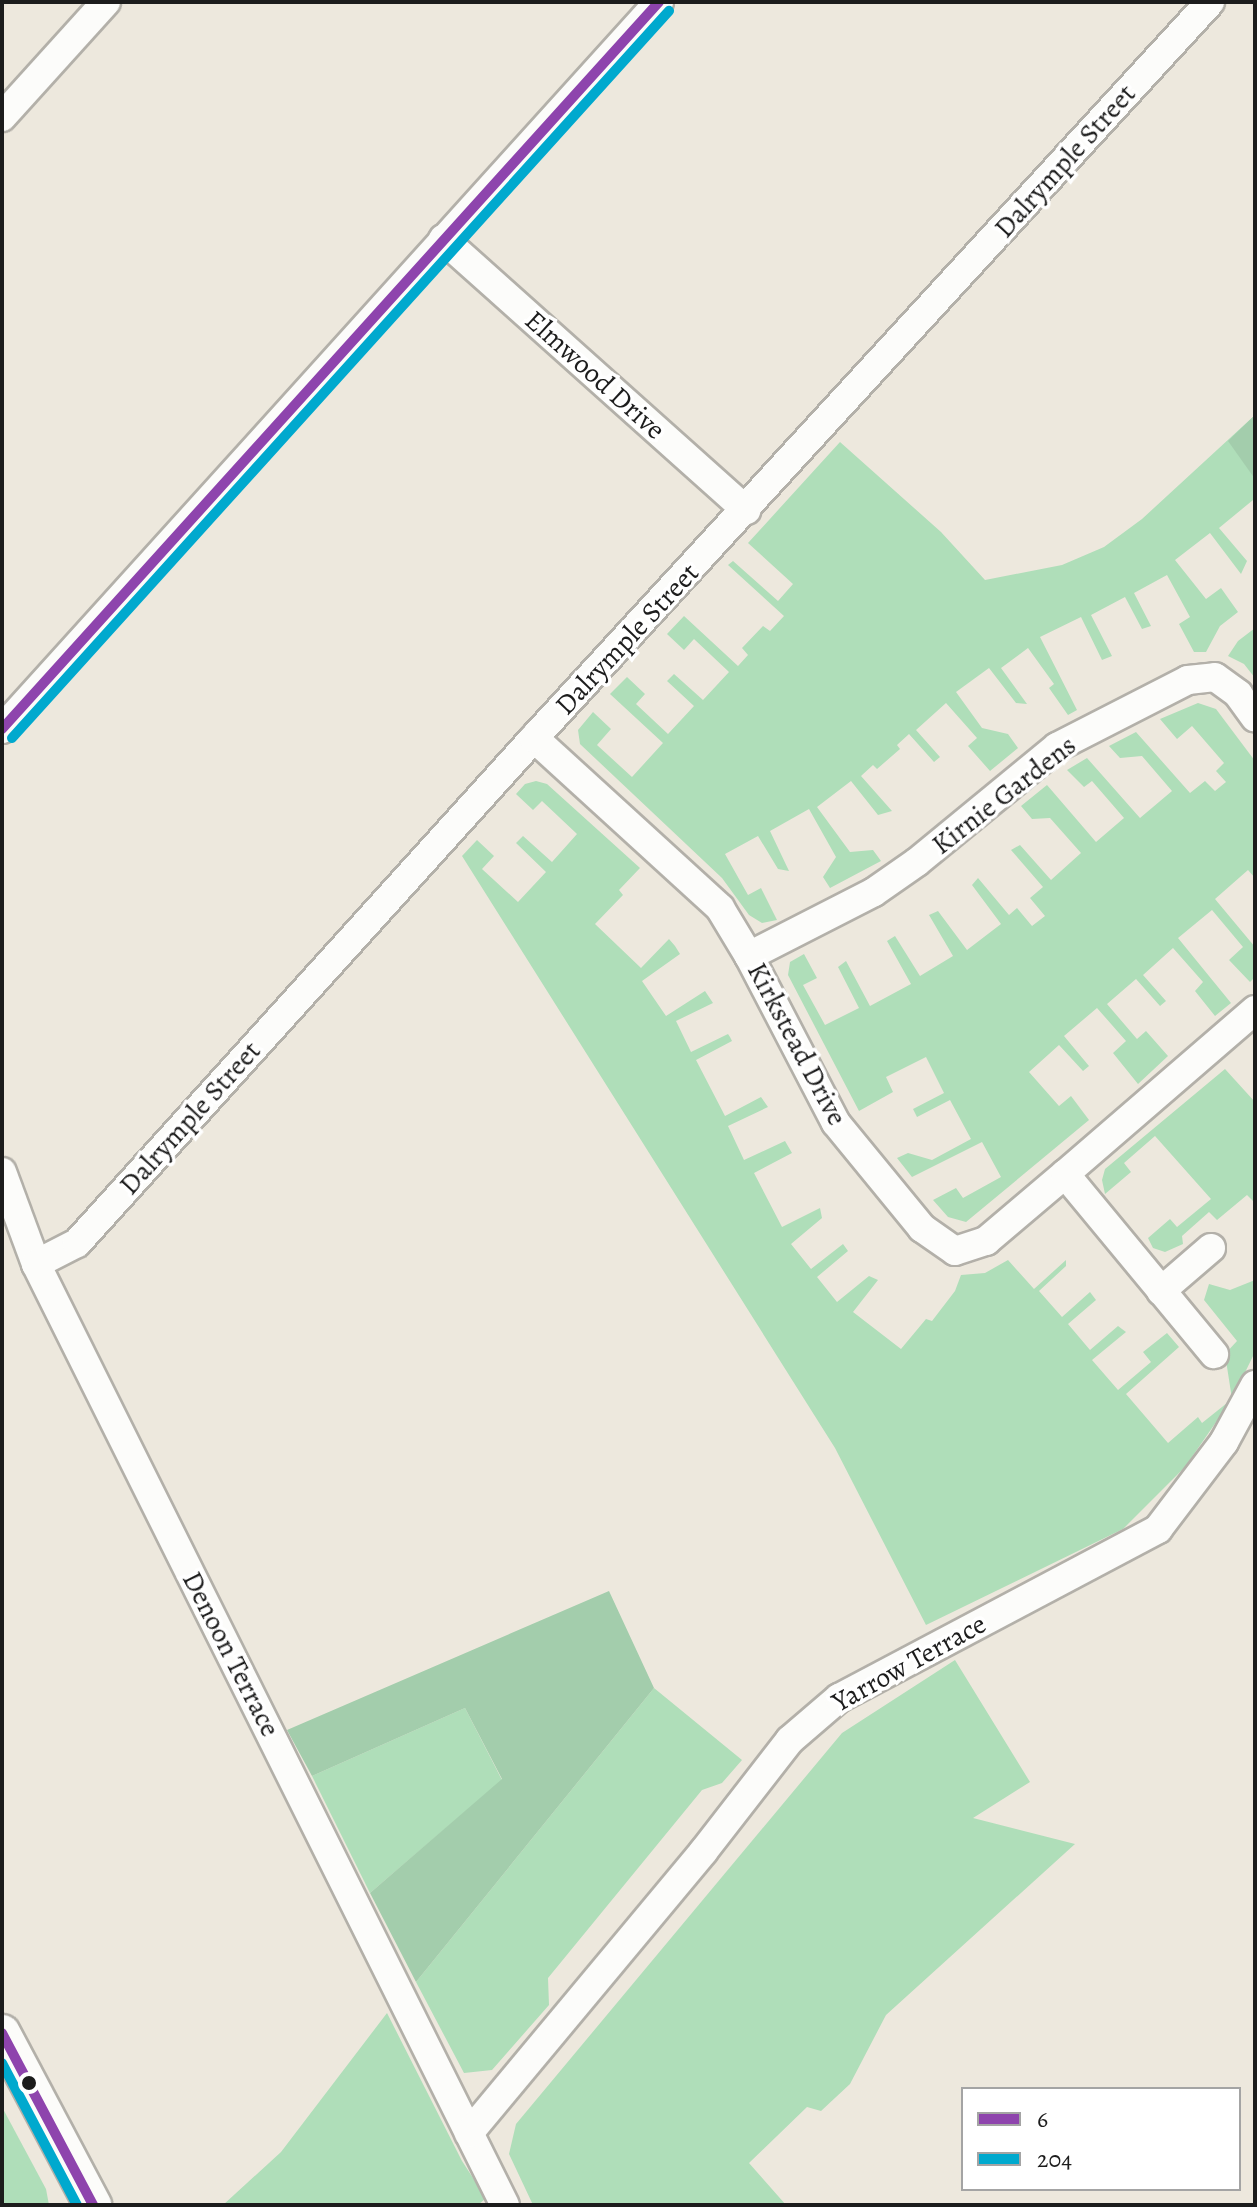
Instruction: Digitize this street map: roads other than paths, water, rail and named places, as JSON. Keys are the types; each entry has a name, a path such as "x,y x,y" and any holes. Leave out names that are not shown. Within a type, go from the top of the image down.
{"street":[{"path":"2,117 106,2"},
{"path":"2,729 659,2"},
{"name":"Dalrymple Street","path":"36,1264 77,1243 534,738 1210,2"},
{"name":"Elmwood Drive","path":"443,239 746,510"},
{"name":"Kirnie Gardens","path":"749,956 874,892 1057,747 1188,680 1215,677 1238,694 1255,717"},
{"name":"Kirkstead Drive","path":"534,738 720,908 749,956 836,1123 922,1228 955,1251 986,1241 1065,1174"},
{"path":"1214,1354 1065,1174 1255,1010"},
{"name":"Denoon Terrace","path":"2,1172 36,1264 505,2205"},
{"path":"1161,1291 1211,1248"},
{"name":"Yarrow Terrace","path":"469,2133 703,1852 790,1740 839,1698 1158,1529 1224,1442 1255,1385"},
{"path":"2,2033 88,2200"}]}
